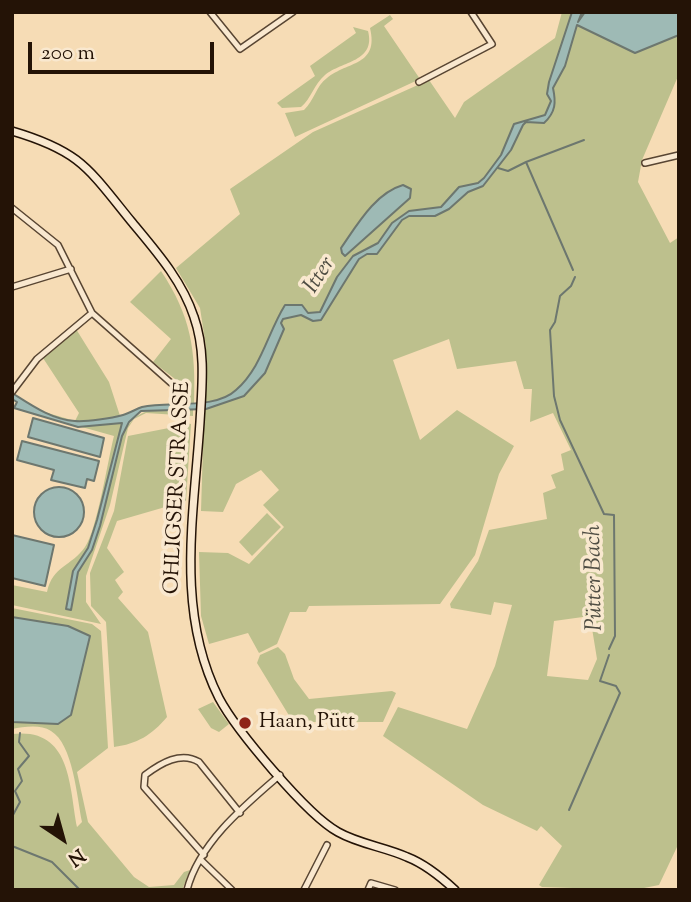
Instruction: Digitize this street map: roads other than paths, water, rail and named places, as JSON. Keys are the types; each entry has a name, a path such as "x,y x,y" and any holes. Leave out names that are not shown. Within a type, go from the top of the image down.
{"main road":[{"name":"OHLIGSER STRASSE","path":"12,131 59,147 85,164 162,258 185,293 194,317 201,343 201,397 191,613 219,697 240,728 280,775 337,832 408,857 455,890"}],"street":[{"path":"210,12 240,49 293,12"},
{"path":"419,82 492,44 471,12"},
{"path":"645,163 679,155"},
{"path":"12,208 54,240 92,313 170,383"},
{"path":"12,287 71,270"},
{"path":"12,392 37,359 92,313"},
{"path":"232,890 202,858 143,782 151,771 178,757 187,756 199,762 240,813"},
{"path":"187,890 202,858 240,813 280,775"},
{"path":"304,890 327,845"},
{"path":"368,890 371,883 395,890"}],"water":[{"path":"572,12 582,12 578,22 585,12 679,12 679,35 635,53 577,25 565,66 553,88 555,102 551,115 544,123 526,122 523,125 511,150 483,186 468,192 449,209 435,216 409,216 402,220 377,254 367,254 359,259 321,320 313,321 301,315 283,319 281,323 284,329 265,373 244,396 206,409 141,411 129,422 122,436 92,550 78,572 71,610 66,609 73,571 88,548 122,423 78,427 14,408 17,402 12,399 12,393 50,415 80,421 118,416 153,405 204,403 227,396 236,390 258,361 285,305 302,305 308,313 320,312 337,277 353,256 378,243 392,223 409,211 441,207 459,187 478,183 501,155 514,124 545,115 551,101 547,94 549,82"},
{"path":"403,185 411,189 410,198 345,256 341,248 360,220 375,202"},
{"path":"33,418 104,438 100,457 28,437"},
{"path":"22,441 99,461 94,481 87,479 85,488 51,480 54,470 17,460"},
{"path":"59,487 77,494 84,512 77,530 59,537 41,530 34,512 41,494"},
{"path":"12,535 54,545 45,586 12,578"},
{"path":"12,617 68,626 90,636 71,715 58,724 12,722"}],"waterway":[{"path":"526,162 584,140"},
{"name":"Pütter Bach","path":"498,168 508,171 526,162 573,270"},
{"name":"Pütter Bach","path":"575,277 571,286 560,296 555,322 550,330 554,396 560,420 604,514 614,515 615,636 609,649"},
{"name":"Pütter Bach","path":"569,810 620,693 616,686 600,681 609,655"},
{"path":"12,835 13,815 20,802 15,791 22,781 18,769 29,756 19,742 20,733"},
{"path":"12,846 52,862 80,890"}],"place":[{"name":"Haan, Pütt","path":"245,723"}],"water label":[{"name":"Itter","path":"321,276"}]}
